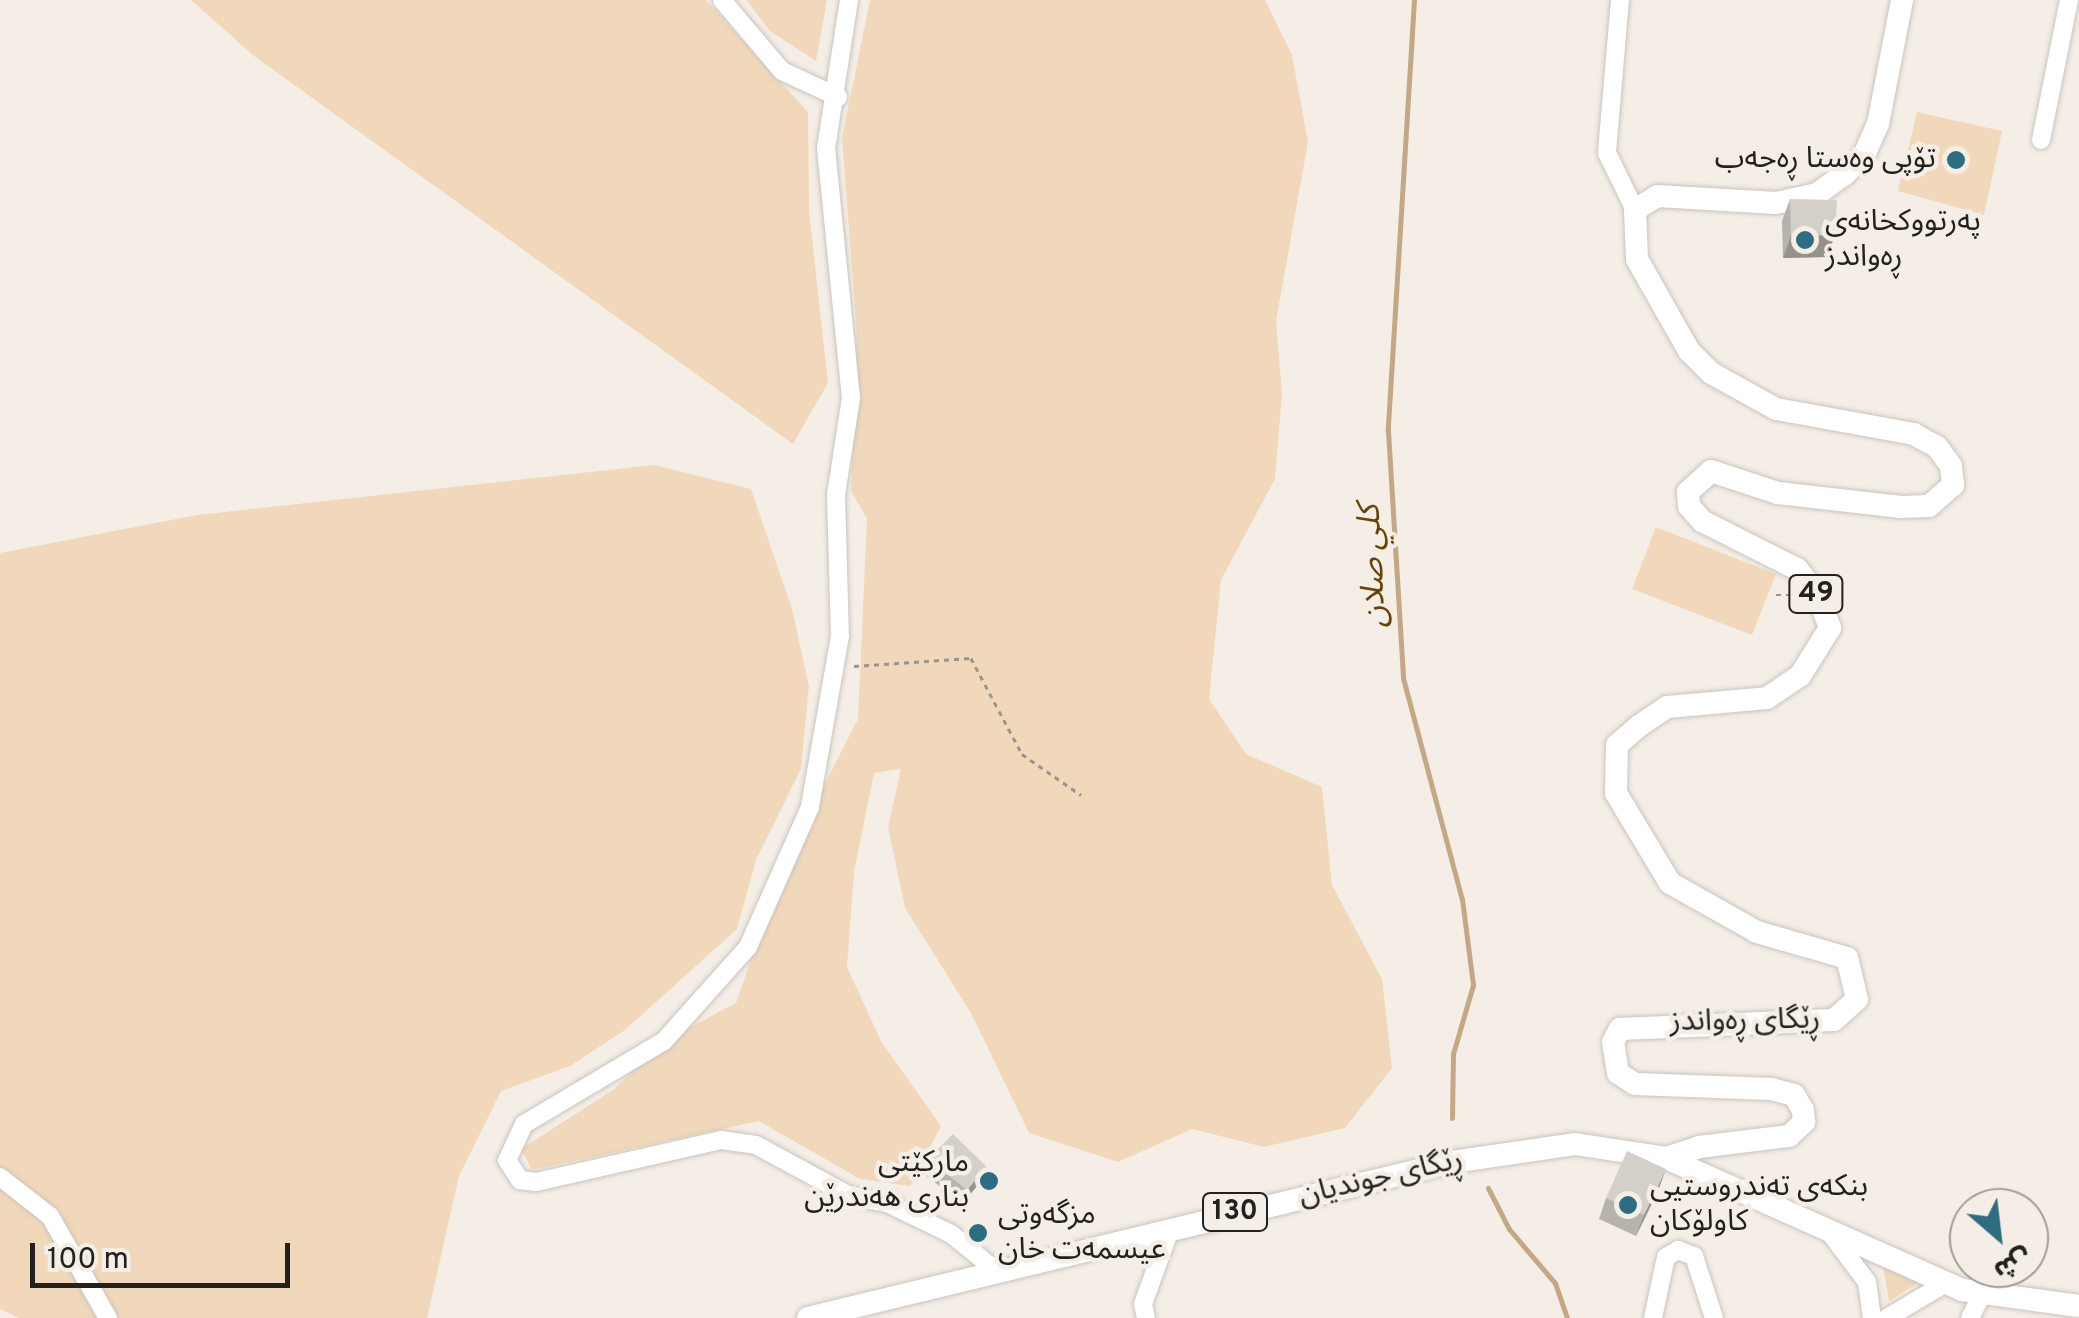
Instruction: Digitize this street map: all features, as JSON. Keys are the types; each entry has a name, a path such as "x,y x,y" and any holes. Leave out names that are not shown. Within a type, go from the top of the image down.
{"main road":[{"path":"1635,210 1656,196 1776,203 1817,194 1845,174 1865,153 1878,124 1902,0"},
{"name":"ڕێگای ڕەواندز","path":"1635,210 1637,259 1689,350 1711,373 1776,409 1914,434 1944,456 1953,485 1929,506 1870,505 1778,493 1711,471 1688,492 1689,506 1702,521 1797,569 1819,597 1830,628 1800,676 1767,698 1668,706 1638,726 1617,745 1616,792 1670,883 1757,932 1847,958 1857,998 1834,1020 1620,1029 1612,1042 1618,1073 1635,1084 1770,1089 1794,1095 1803,1110 1804,1122 1789,1136 1699,1147 1666,1158"},
{"name":"ڕێگای جوندیان","path":"808,1318 841,1313 994,1269 1170,1232 1523,1148 1600,1145 1666,1158"},
{"path":"1666,1158 1946,1283 1982,1294 2079,1306"}],"street":[{"path":"722,0 782,71 838,97"},
{"path":"849,0 838,97 826,148 851,398 836,495 838,668 810,807 748,947 664,1041 524,1124 507,1160 520,1180 536,1182 722,1140 756,1145 848,1195 887,1203 951,1234 994,1269"},
{"path":"1620,0 1607,153 1635,210"},
{"path":"2041,140 2069,0"},
{"path":"0,1177 50,1216 108,1318"},
{"path":"1825,1226 1867,1282 1872,1318"},
{"path":"1146,1318 1143,1304 1170,1232"},
{"path":"1653,1318 1666,1257 1678,1250 1694,1256 1704,1273 1714,1318"},
{"path":"1887,1318 1946,1283"},
{"path":"1970,1318 1982,1294"}],"path":[{"path":"838,668 971,658 1022,754 1082,795"}],"shaded area":[{"path":"191,0 706,0 808,112 809,210 828,383 793,444 254,56"},
{"path":"746,0 827,0 816,61 770,31"},
{"path":"870,0 1265,0 1292,55 1308,142 1276,321 1282,394 1275,479 1221,580 1209,699 1246,754 1322,787 1332,885 1382,979 1392,1068 1345,1128 1264,1147 1192,1129 1118,1162 1029,1133 971,1013 905,908 888,827 901,769 874,773 854,872 847,967 882,1043 941,1126 910,1186 860,1179 759,1121 532,1170 521,1149 614,1089 664,1041 736,1003 784,864 858,719 867,519 851,491 857,335 842,138"},
{"path":"1917,112 2002,131 1984,215 1898,191"},
{"path":"654,465 751,489 792,609 809,686 801,769 756,860 737,929 625,1030 570,1066 501,1091 459,1176 427,1318 19,1318 0,1309 0,553 197,515"},
{"path":"1656,527 1776,574 1752,635 1632,589"},
{"path":"1882,1260 1924,1279 1889,1301"}],"building":[{"path":"1790,199 1837,200 1835,235 1791,236"},
{"path":"953,1134 987,1167 967,1190 928,1159"},
{"path":"1627,1151 1666,1169 1644,1215 1606,1198"}],"waterway":[{"name":"كلي صلان","path":"1414,0 1388,431 1403,678 1462,899 1473,985 1453,1054 1452,1118"},
{"name":"كلي صلان","path":"1488,1188 1509,1229 1555,1283 1567,1318"}],"place":[{"name":"تۆپی وەستا ڕەجەب","path":"1956,160"},
{"name":"پەرتووکخانەی ڕەواندز","path":"1805,240"},
{"name":"مارکێتی بناری هەندرێن","path":"989,1181"},
{"name":"بنکەی تەندروستیی کاولۆکان","path":"1628,1205"},
{"name":"مزگەوتی عیسمەت خان","path":"978,1233"}]}
